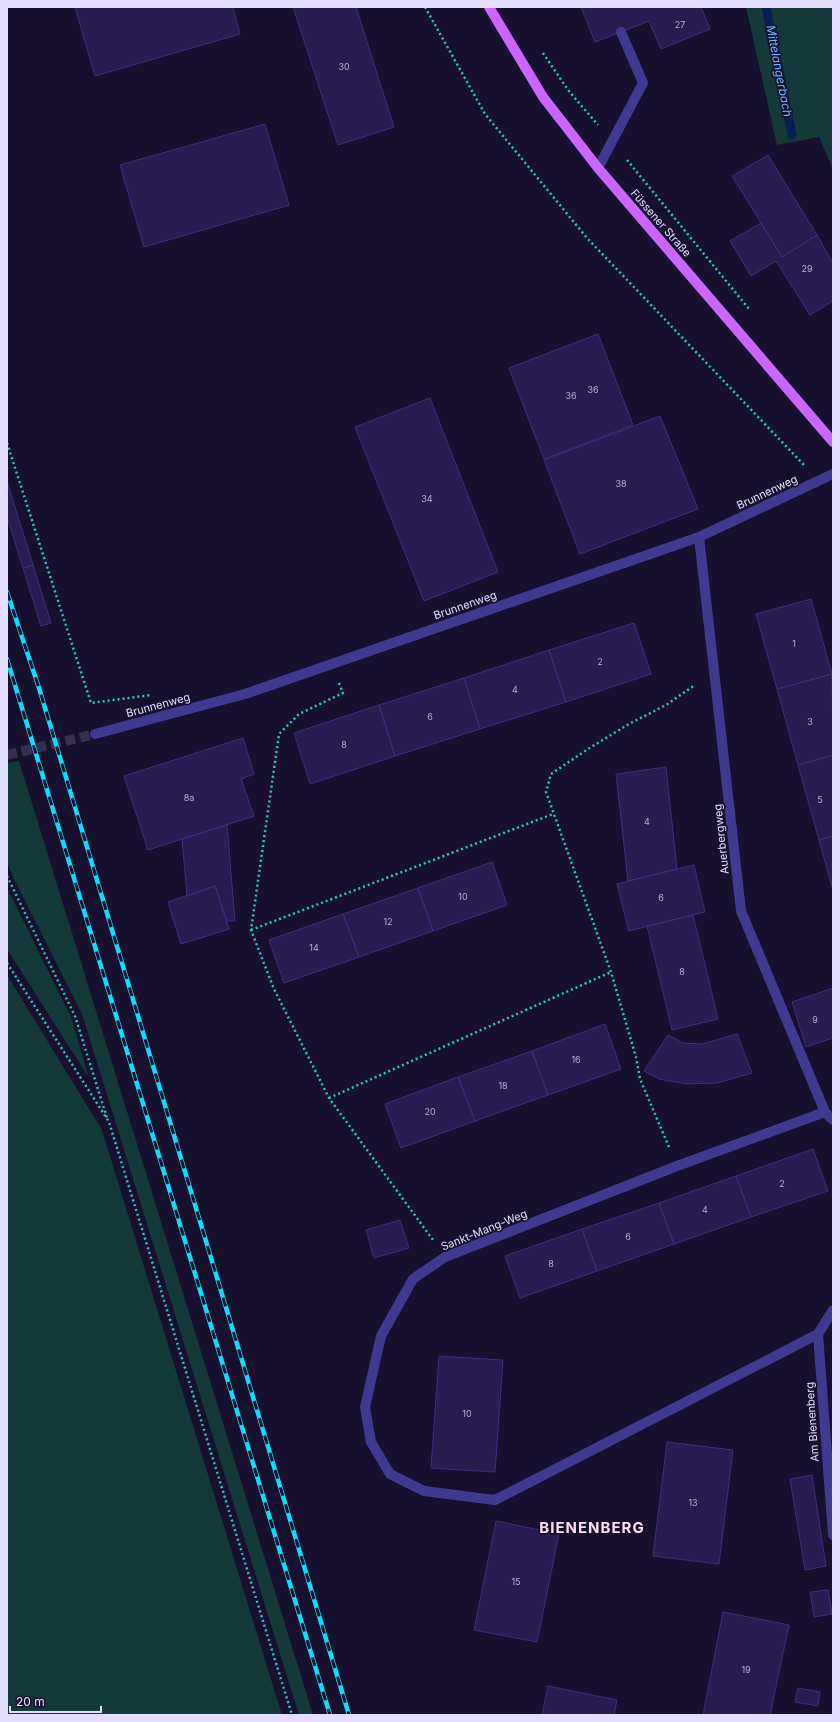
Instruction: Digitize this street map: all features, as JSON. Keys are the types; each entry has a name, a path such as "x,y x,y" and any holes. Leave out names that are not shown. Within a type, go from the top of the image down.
{"main road":[{"name":"Füssener Straße","path":"489,7 543,97 598,168 833,442"}],"street":[{"path":"598,168 643,83 621,32"},
{"name":"Brunnenweg","path":"95,734 245,694 699,537 833,474"},
{"name":"Auerbergweg","path":"699,537 740,911 825,1112 833,1120"},
{"name":"Sankt-Mang-Weg","path":"818,1334 495,1500 424,1491 390,1474 371,1442 365,1407 381,1336 413,1279 446,1257 677,1166 825,1112"},
{"path":"818,1334 833,1310"},
{"name":"Am Bienenberg","path":"818,1334 833,1536"}],"path":[{"path":"424,7 485,114 586,238 819,481"},
{"path":"542,50 568,90 753,314"},
{"path":"7,443 91,703 156,695"},
{"path":"331,664 343,693 299,714 279,734 252,930 274,989 329,1098 446,1257"},
{"path":"677,1166 640,1079 636,1057 611,972 546,792 551,774 628,724 666,705 714,673"},
{"path":"252,930 553,814"},
{"path":"7,876 75,1016 292,1715"},
{"path":"7,964 109,1122"},
{"path":"329,1098 611,972"}],"green space":[{"path":"746,7 833,7 833,169 819,137 777,145"},
{"path":"19,761 313,1715 299,1715 82,1014 14,879 7,862 7,763"},
{"path":"7,888 71,1017 89,1078 7,949"},
{"path":"7,975 102,1130 282,1715 7,1715"}],"building":[{"path":"75,7 233,7 240,34 95,76"},
{"path":"293,7 356,7 394,127 338,145"},
{"path":"581,7 701,7 710,29 661,49 649,21 595,42"},
{"path":"265,124 289,205 144,247 120,165"},
{"path":"768,155 817,235 782,257 732,176"},
{"path":"761,223 782,257 817,235 833,263 833,301 810,315 776,261 751,276 730,241"},
{"path":"598,334 633,425 544,459 509,368"},
{"path":"430,398 498,572 424,601 355,427"},
{"path":"660,416 698,509 580,554 544,460"},
{"path":"7,481 33,565 23,568 7,517"},
{"path":"33,565 51,623 41,626 23,568"},
{"path":"811,599 832,674 777,689 756,614"},
{"path":"634,623 651,674 566,702 549,650"},
{"path":"549,650 566,702 480,729 464,678"},
{"path":"832,674 833,755 798,765 777,689"},
{"path":"464,678 480,729 395,756 379,705"},
{"path":"379,705 395,756 310,784 294,733"},
{"path":"243,738 254,774 241,779 254,816 148,850 124,776"},
{"path":"833,755 833,836 819,840 798,765"},
{"path":"666,767 677,869 628,881 616,774"},
{"path":"227,825 235,921 227,921 215,886 187,896 182,839"},
{"path":"833,836 833,890 819,840"},
{"path":"492,862 507,905 433,931 418,888"},
{"path":"694,865 705,912 629,931 617,884"},
{"path":"215,886 229,929 181,944 168,902"},
{"path":"418,888 433,931 359,957 343,914"},
{"path":"343,914 359,957 284,983 269,940"},
{"path":"693,915 718,1019 672,1030 647,926"},
{"path":"833,988 833,1038 806,1047 792,1002"},
{"path":"605,1024 621,1069 548,1095 532,1051"},
{"path":"737,1034 752,1073 717,1083 687,1084 659,1079 644,1071 668,1035 683,1043 702,1044"},
{"path":"532,1051 548,1095 475,1121 458,1077"},
{"path":"458,1077 475,1121 401,1148 385,1104"},
{"path":"813,1149 828,1191 751,1217 736,1176"},
{"path":"736,1176 751,1217 674,1244 659,1203"},
{"path":"659,1203 674,1244 597,1271 582,1229"},
{"path":"400,1220 409,1248 374,1258 366,1230"},
{"path":"582,1229 597,1271 520,1298 505,1256"},
{"path":"439,1356 503,1360 495,1472 431,1468"},
{"path":"667,1442 733,1450 719,1564 653,1556"},
{"path":"812,1475 826,1566 805,1570 790,1479"},
{"path":"496,1521 559,1534 537,1642 474,1630"},
{"path":"828,1590 832,1614 814,1617 810,1592"},
{"path":"723,1612 789,1625 770,1715 703,1715"},
{"path":"548,1686 617,1700 614,1715 542,1715"},
{"path":"798,1688 820,1692 818,1706 795,1702"}],"waterway":[{"name":"Mittelangerbach","path":"766,7 792,135"}],"tunnel":[{"path":"7,755 95,734"}],"railway":[{"path":"7,592 39,688 349,1715"},
{"path":"7,659 330,1715"}],"district":[{"name":"BIENENBERG","path":"592,1528"}]}
